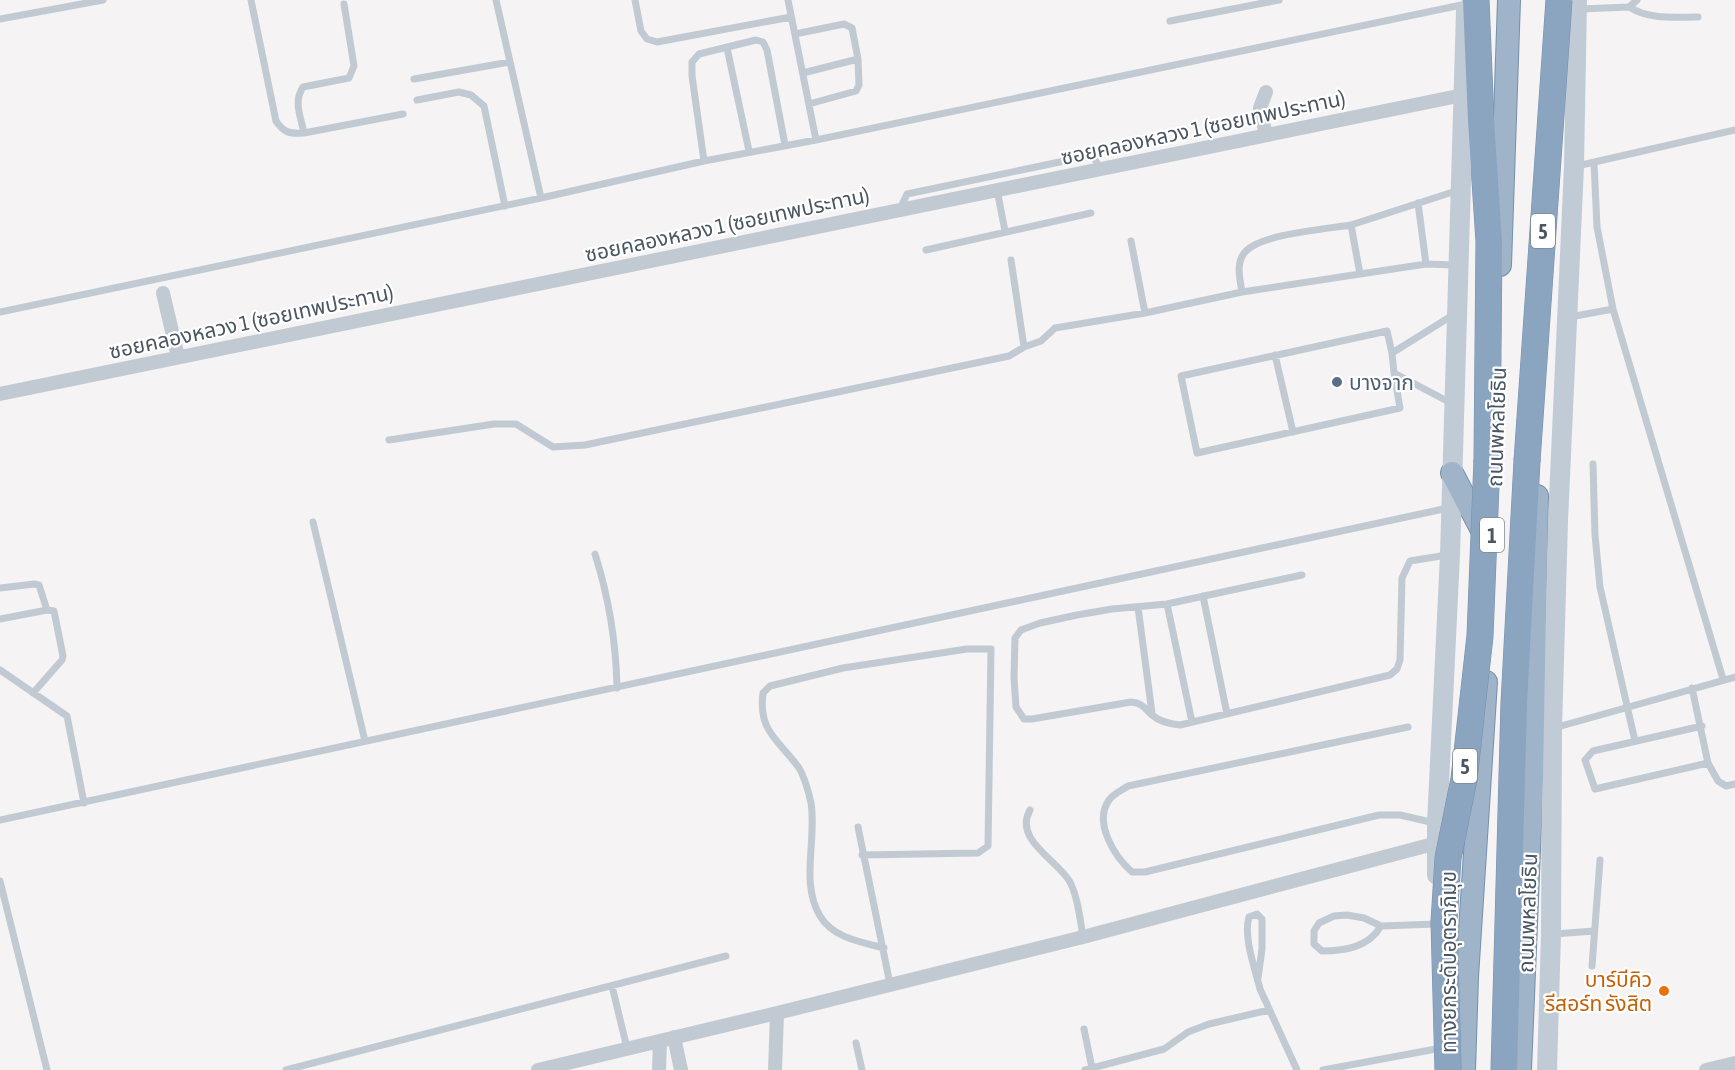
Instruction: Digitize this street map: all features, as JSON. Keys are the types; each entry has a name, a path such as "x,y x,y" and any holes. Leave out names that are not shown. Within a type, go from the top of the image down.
{"highway":[{"name":"ถนนพหลโยธิน","path":"1464,1070 1467,977 1489,645 1509,0"},
{"name":"ถนนพหลโยธิน","path":"1520,1070 1532,777 1546,0"},
{"name":"ทางยกระดับอุตราภิมุข","path":"1442,1059 1444,922 1448,858 1464,778 1480,636 1487,460 1489,240 1470,1"},
{"name":"5","path":"1504,1070 1514,703 1527,461 1571,3"},
{"path":"1452,473 1492,549"}],"main road":[{"name":"ถนนพหลโยธิน","path":"1436,1070 1442,1059 1437,924 1437,824 1450,555 1462,95 1470,1"},
{"name":"ถนนพหลโยธิน","path":"1547,1070 1551,934 1552,729 1558,521 1574,166 1571,3"}],"street":[{"path":"1266,92 1260,108 1266,135"},
{"name":"ซอยคลองหลวง 1 (ซอยเทพประทาน)","path":"0,393 1462,95"},
{"path":"163,293 178,357"},
{"path":"538,1070 1083,937 1437,843"},
{"path":"776,1070 777,1013"},
{"path":"659,1070 667,1039"},
{"path":"667,1039 681,1070"},
{"path":"1706,1070 1735,1063"}],"lane":[{"path":"0,19 103,0"},
{"path":"250,0 276,121 282,130 290,134 304,133 403,114"},
{"path":"496,0 541,198"},
{"path":"635,0 641,31 647,39 657,42 791,17"},
{"path":"788,0 816,140"},
{"path":"1170,21 1279,0"},
{"path":"1629,7 1637,0"},
{"path":"0,312 505,206 704,161 816,140 1470,1"},
{"path":"1571,3 1629,7 1640,14 1654,16 1698,17"},
{"path":"304,133 297,102 298,94 303,87 349,78 353,73 354,66 344,4"},
{"path":"795,34 849,25 852,28 858,59 859,85 856,91 809,104"},
{"path":"704,161 693,62 699,54 756,40 763,42 767,50 785,145"},
{"path":"727,48 749,152"},
{"path":"803,74 858,59"},
{"path":"414,79 510,62"},
{"path":"417,100 459,92 471,95 484,106 505,206"},
{"path":"1574,166 1735,130"},
{"path":"900,210 907,194 1093,155 1101,169"},
{"path":"1594,163 1597,227 1613,309 1723,679"},
{"path":"997,190 1005,231"},
{"path":"1242,292 1238,270 1244,252 1259,242 1351,225 1460,190"},
{"path":"1418,203 1426,264"},
{"path":"926,250 1091,213"},
{"path":"1351,225 1360,273"},
{"path":"1131,240 1145,313"},
{"path":"1011,260 1024,347"},
{"path":"389,440 494,424 516,424 553,447 585,445 1010,356 1024,347 1041,341 1055,328 1145,313 1242,292 1360,273 1426,264 1458,265"},
{"path":"1568,317 1613,309"},
{"path":"1392,353 1456,313"},
{"path":"1387,331 1400,408 1197,453 1181,376 1275,355 1387,331"},
{"path":"1275,355 1293,432"},
{"path":"1395,373 1454,404"},
{"path":"1593,464 1594,535 1600,587 1635,741"},
{"path":"0,820 1451,508"},
{"path":"313,522 365,741"},
{"path":"595,554 606,590 616,648 617,688"},
{"path":"1302,575 1167,604 1077,615 1040,623 1021,630 1015,638 1014,651 1016,708 1024,719 1032,719 1131,702 1145,706 1152,715 1165,723 1180,726 1390,675 1397,669 1400,660 1402,578 1410,561 1450,555"},
{"path":"0,588 39,585 47,610"},
{"path":"1203,596 1227,714"},
{"path":"1167,604 1192,722"},
{"path":"1138,607 1152,715"},
{"path":"0,619 47,610 54,611 62,660 33,693"},
{"path":"862,855 978,853 988,846 991,649 967,649 843,668 770,686 763,693 764,722 777,744 800,769 811,803 811,886 813,902 820,918 830,929 847,938 884,948"},
{"path":"0,670 68,717 84,802"},
{"path":"1552,729 1735,676"},
{"path":"1692,688 1702,726 1708,763 1718,781 1726,786 1735,784"},
{"path":"1702,726 1593,751 1585,760 1595,789 1708,763"},
{"path":"1408,727 1128,786 1110,798 1103,812 1105,831 1119,860 1132,872 1145,872 1379,814 1437,824"},
{"path":"1030,810 1026,824 1029,834 1040,851 1064,873 1071,885 1083,937"},
{"path":"858,827 890,984"},
{"path":"1592,966 1599,860"},
{"path":"0,881 47,1070"},
{"path":"1257,978 1262,949 1262,919 1257,914 1249,916 1246,927 1257,978 1297,1070"},
{"path":"1381,926 1369,941 1351,948 1322,951 1314,944 1314,931 1318,923 1334,916 1347,915 1364,918 1381,926 1437,924"},
{"path":"1551,934 1594,931"},
{"path":"286,1070 726,956"},
{"path":"612,986 627,1048"},
{"path":"1084,1029 1089,1069 1164,1049 1188,1032 1209,1024 1269,1010"},
{"path":"856,1043 862,1070"},
{"path":"1323,1070 1442,1059"}],"place":[{"name":"บางจาก","path":"1337,382"},
{"name":"บาร์บีคิว รีสอร์ท รังสิต","path":"1664,991"}]}
